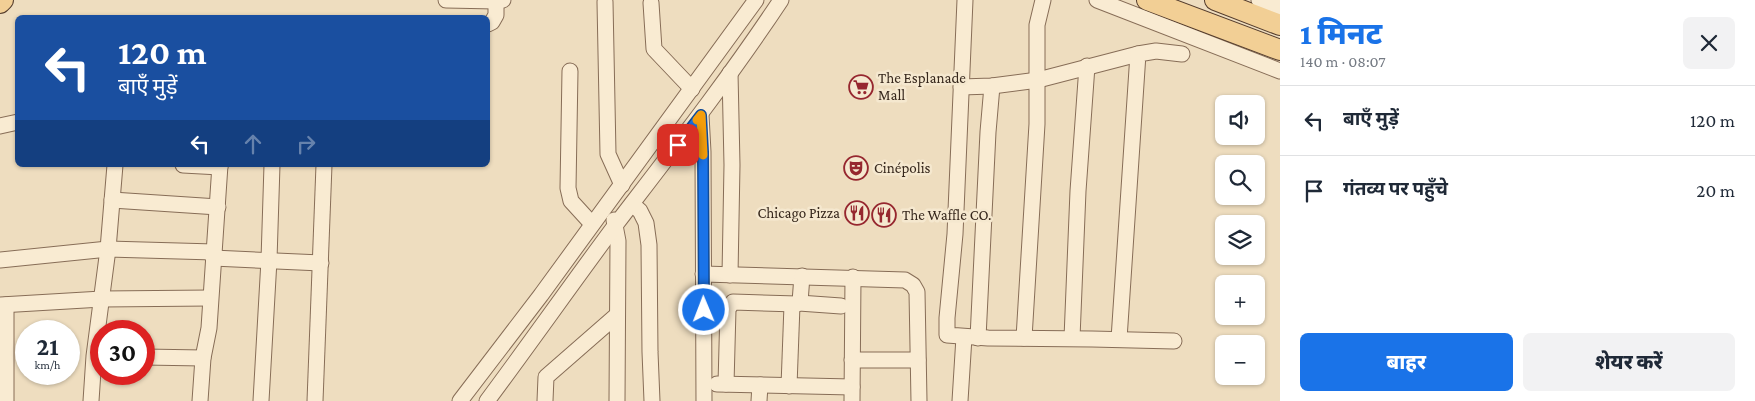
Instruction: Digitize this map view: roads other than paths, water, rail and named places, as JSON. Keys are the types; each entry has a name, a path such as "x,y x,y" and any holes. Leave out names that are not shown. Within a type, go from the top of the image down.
{"main road":[{"path":"0,3 3,0"},
{"path":"1147,0 1280,50"},
{"path":"1215,0 1280,25"}],"street":[{"path":"446,0 499,1 496,15 490,23"},
{"path":"460,401 606,207 756,0"},
{"path":"487,401 616,225 701,115 781,0"},
{"path":"965,0 956,234 947,318 947,335 1174,341"},
{"path":"1024,338 1034,186 1038,80 1037,25 1043,0"},
{"path":"1097,0 1280,71"},
{"path":"1259,0 1280,8"},
{"path":"606,2 608,154 622,185"},
{"path":"651,3 654,49 692,88"},
{"path":"961,87 992,86 1038,80 1087,66 1156,51 1182,54"},
{"path":"1119,339 1138,54"},
{"path":"1072,338 1078,191 1087,66"},
{"path":"570,71 568,188 571,201 592,224"},
{"path":"730,72 732,165 730,275"},
{"path":"960,401 971,337 992,86"},
{"path":"701,115 703,152 704,401"},
{"path":"0,126 15,123"},
{"path":"101,320 116,167"},
{"path":"200,401 203,358 208,328 220,167"},
{"path":"260,401 269,260 272,167"},
{"path":"315,401 324,167"},
{"path":"112,200 218,207"},
{"path":"632,204 640,212 646,223 649,245 652,401"},
{"path":"606,207 616,225 618,241 617,401"},
{"path":"0,260 108,249 321,263"},
{"path":"704,274 853,277 905,280 913,284 918,292 919,401"},
{"path":"795,304 800,302 802,276"},
{"path":"705,384 789,386 804,394 852,394 853,277"},
{"path":"6,401 3,305 102,300 210,298"},
{"path":"726,384 728,309 733,302 840,306"},
{"path":"789,386 795,304"},
{"path":"545,401 546,377 618,315"},
{"path":"155,357 203,358"},
{"path":"852,360 918,360"},
{"path":"91,401 93,385"},
{"path":"759,401 760,385"}],"place":[{"name":"The Esplanade Mall","path":"861,87"},
{"name":"Cinépolis","path":"856,168"},
{"name":"Chicago Pizza","path":"857,213"},
{"name":"The Waffle CO.","path":"884,215"}]}
